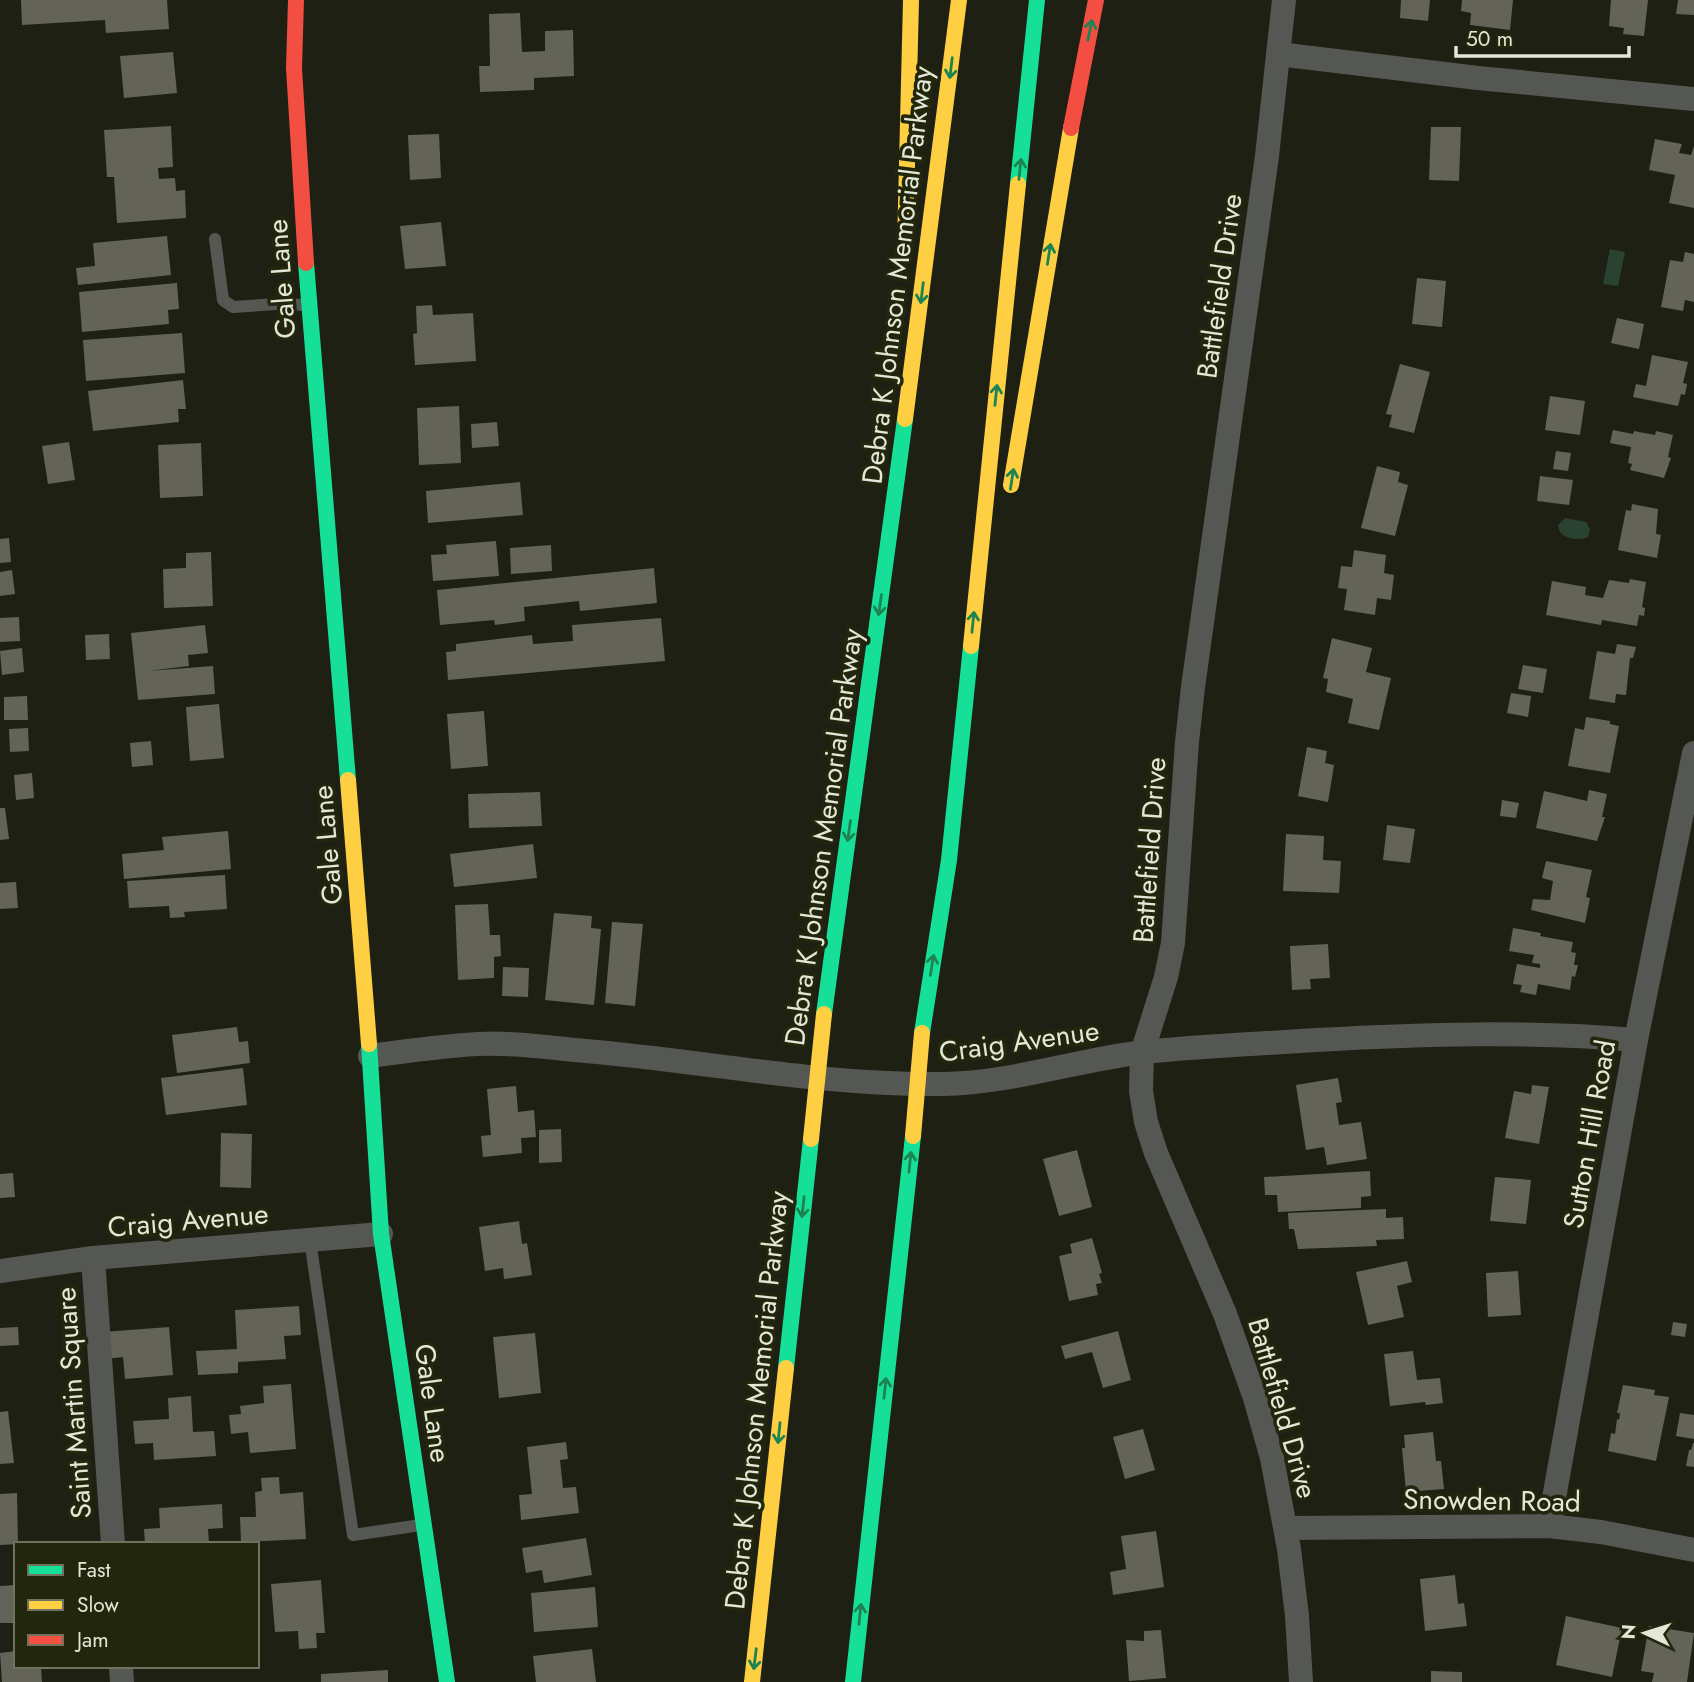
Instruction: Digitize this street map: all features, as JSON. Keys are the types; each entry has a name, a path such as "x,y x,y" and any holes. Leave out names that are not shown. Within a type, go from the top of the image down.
{"main road":[{"name":"Gale Lane","path":"296,0 294,68 309,305 370,1056 381,1234 447,1682"},
{"path":"904,256 911,0"},
{"name":"Debra K Johnson Memorial Parkway","path":"752,1682 824,1014 890,538 960,0"},
{"path":"949,860 1037,0"},
{"path":"1008,501 1063,170 1096,0"},
{"path":"890,538 901,324"},
{"path":"853,1682 922,1033 992,598"}],"street":[{"name":"Battlefield Drive","path":"1283,0 1262,192 1193,687 1173,943 1166,977 1142,1053 1141,1091 1150,1135 1163,1172 1222,1305 1272,1458 1286,1528 1297,1616 1301,1682"},
{"path":"1278,54 1478,78 1694,99"},
{"name":"Sutton Hill Road","path":"1549,1526 1636,1040 1694,753"},
{"name":"Craig Avenue","path":"370,1056 479,1044 522,1045 648,1056 786,1074 889,1083 941,1084 1001,1079 1142,1053 1245,1044 1516,1034 1581,1035 1636,1040"},
{"name":"Craig Avenue","path":"0,1271 93,1258 381,1234"},
{"name":"Saint Martin Square","path":"93,1258 113,1542"},
{"name":"Snowden Road","path":"1286,1528 1549,1526 1601,1532 1694,1550"}],"lane":[{"path":"215,239 223,300 233,307 309,305"},
{"path":"310,1240 353,1535 424,1525"}],"shaded area":[{"path":"1610,249 1625,252 1618,286 1603,284"},
{"path":"1565,518 1586,522 1590,529 1588,537 1574,539 1561,533 1558,525"}],"building":[{"path":"21,0 167,0 169,29 106,33 105,20 22,25"},
{"path":"1401,0 1430,0 1428,21 1400,18"},
{"path":"1462,0 1513,0 1510,30 1470,25 1471,13 1461,11"},
{"path":"1611,0 1648,0 1644,36 1623,34 1624,28 1609,26"},
{"path":"1678,0 1694,0 1694,15 1676,14"},
{"path":"520,13 522,52 545,51 545,31 573,30 574,76 534,78 534,90 480,92 479,66 490,66 489,14"},
{"path":"173,52 177,93 124,98 120,56"},
{"path":"171,126 173,167 158,168 159,179 175,178 176,191 185,190 186,218 117,223 114,177 107,177 104,130"},
{"path":"1431,127 1461,127 1459,181 1429,180"},
{"path":"439,134 441,178 410,180 408,135"},
{"path":"1655,139 1682,144 1679,153 1691,155 1694,146 1694,208 1669,203 1675,175 1649,170"},
{"path":"441,222 446,266 405,269 400,226"},
{"path":"167,236 171,275 78,285 76,268 95,266 93,243"},
{"path":"1685,252 1694,254 1694,302 1685,300 1683,311 1661,307 1670,260 1683,262"},
{"path":"1417,278 1446,281 1442,327 1412,324"},
{"path":"177,283 179,309 168,310 169,324 82,332 79,292"},
{"path":"432,305 433,315 473,313 476,361 415,365 413,334 417,333 416,306"},
{"path":"1617,318 1644,324 1639,349 1611,343"},
{"path":"182,333 185,373 86,381 83,340"},
{"path":"1652,355 1688,362 1683,383 1687,384 1685,395 1681,394 1678,406 1633,397 1636,384 1646,386"},
{"path":"1400,364 1430,372 1414,433 1389,427 1392,415 1386,414"},
{"path":"183,380 186,409 178,409 179,422 93,431 88,391"},
{"path":"1550,396 1585,401 1580,435 1545,430"},
{"path":"459,406 461,463 419,465 417,408"},
{"path":"497,422 499,446 472,448 471,424"},
{"path":"1613,430 1655,435 1656,431 1673,435 1668,457 1671,458 1664,478 1630,470 1632,464 1628,463 1631,447 1610,443"},
{"path":"69,442 75,480 48,484 42,446"},
{"path":"201,443 203,496 160,498 158,445"},
{"path":"1556,451 1571,453 1568,471 1553,469"},
{"path":"1377,466 1400,472 1398,482 1408,485 1395,536 1361,528"},
{"path":"1540,476 1573,480 1569,505 1537,501"},
{"path":"520,482 523,515 428,523 426,491"},
{"path":"1632,504 1658,509 1656,534 1661,535 1657,558 1618,550 1626,510 1631,511"},
{"path":"9,538 11,562 0,563 0,539"},
{"path":"496,541 499,576 433,581 431,555 447,554 446,545"},
{"path":"551,545 552,571 511,574 510,548"},
{"path":"1354,550 1386,555 1384,573 1394,575 1391,600 1377,598 1375,615 1344,610 1347,589 1338,588 1341,566 1352,567"},
{"path":"211,552 213,606 164,608 163,569 186,568 186,553"},
{"path":"654,568 657,603 580,611 579,601 524,607 525,621 495,625 494,620 440,625 437,590"},
{"path":"12,570 15,594 0,596 0,572"},
{"path":"1630,579 1646,582 1642,607 1645,608 1644,616 1639,615 1637,626 1602,620 1601,625 1546,615 1552,581 1586,587 1585,595 1603,598 1609,580 1629,583"},
{"path":"19,617 20,641 0,642 0,618"},
{"path":"661,618 665,661 448,680 446,652 456,651 456,644 532,635 533,644 573,641 572,625"},
{"path":"205,625 208,653 188,655 189,666 148,671 213,666 215,694 138,700 131,633"},
{"path":"109,634 110,659 86,660 85,635"},
{"path":"1332,638 1372,648 1366,672 1391,678 1379,730 1348,723 1353,699 1326,692 1328,679 1323,678"},
{"path":"1617,644 1636,647 1633,658 1630,658 1626,695 1616,694 1615,703 1589,699 1597,651 1615,654"},
{"path":"22,648 24,672 2,675 0,651"},
{"path":"1523,665 1547,669 1543,693 1518,689"},
{"path":"1511,693 1531,696 1528,717 1507,713"},
{"path":"27,696 28,720 4,720 4,697"},
{"path":"219,704 224,758 190,761 186,707"},
{"path":"484,711 488,766 451,769 447,714"},
{"path":"1586,717 1610,721 1610,724 1619,726 1610,773 1568,766 1575,728 1584,730"},
{"path":"28,728 29,751 10,752 9,729"},
{"path":"151,741 153,765 132,767 130,743"},
{"path":"1307,747 1327,751 1325,763 1334,765 1328,802 1298,796"},
{"path":"32,773 34,798 16,800 14,775"},
{"path":"1589,790 1607,794 1602,817 1605,817 1597,841 1536,828 1544,791 1587,801"},
{"path":"540,792 542,826 469,828 468,794"},
{"path":"1502,800 1519,803 1516,818 1500,816"},
{"path":"0,808 5,808 9,839 0,840"},
{"path":"1387,825 1415,829 1410,863 1383,860"},
{"path":"228,831 231,869 124,879 122,854 164,850 162,837"},
{"path":"1286,834 1324,836 1323,860 1341,861 1339,893 1283,891"},
{"path":"533,844 537,878 454,887 450,854"},
{"path":"1546,861 1592,870 1586,897 1590,898 1585,923 1531,910 1533,899 1550,900 1553,881 1542,878"},
{"path":"225,875 227,909 184,912 185,917 170,918 169,906 129,908 127,881"},
{"path":"16,882 18,908 0,909 0,883"},
{"path":"488,904 490,935 500,935 501,956 494,957 494,978 458,980 455,905"},
{"path":"554,913 592,916 591,928 601,929 594,1005 545,1000"},
{"path":"612,922 643,924 635,1006 605,1003"},
{"path":"1513,928 1573,942 1571,952 1576,953 1574,965 1578,965 1575,977 1572,976 1570,990 1538,984 1536,995 1520,992 1522,985 1513,984 1517,964 1540,968 1540,964 1532,963 1534,955 1509,951"},
{"path":"1328,944 1330,978 1310,979 1311,989 1292,990 1290,946"},
{"path":"503,967 529,968 528,997 502,996"},
{"path":"237,1027 239,1042 248,1041 250,1063 177,1073 172,1035"},
{"path":"243,1068 247,1105 166,1115 161,1078"},
{"path":"1338,1078 1342,1102 1336,1103 1339,1125 1361,1122 1367,1159 1327,1165 1324,1147 1306,1150 1296,1085"},
{"path":"1532,1085 1549,1087 1539,1144 1505,1138 1514,1091 1531,1094"},
{"path":"516,1086 518,1112 534,1110 536,1137 521,1138 522,1153 483,1157 481,1136 491,1135 487,1089"},
{"path":"561,1129 562,1162 539,1163 539,1130"},
{"path":"221,1133 252,1134 251,1188 220,1187"},
{"path":"1077,1150 1092,1207 1059,1216 1043,1159"},
{"path":"1370,1171 1371,1196 1361,1197 1361,1208 1278,1212 1277,1195 1265,1195 1264,1177"},
{"path":"13,1173 15,1197 0,1198 0,1174"},
{"path":"1495,1177 1531,1180 1526,1224 1490,1221"},
{"path":"1386,1209 1386,1218 1403,1217 1404,1239 1376,1240 1377,1246 1298,1249 1294,1229 1289,1229 1288,1213"},
{"path":"519,1221 522,1244 527,1243 532,1275 504,1279 503,1268 485,1271 479,1227"},
{"path":"1092,1238 1102,1273 1099,1274 1102,1283 1096,1284 1098,1295 1069,1301 1059,1256 1072,1253 1070,1244"},
{"path":"1407,1261 1412,1282 1397,1286 1404,1317 1368,1325 1356,1272"},
{"path":"1518,1271 1521,1315 1488,1317 1486,1273"},
{"path":"299,1306 301,1335 284,1336 286,1359 238,1362 238,1373 198,1375 196,1351 237,1349 235,1310"},
{"path":"1673,1322 1687,1324 1685,1337 1671,1335"},
{"path":"18,1327 19,1345 0,1346 0,1328"},
{"path":"169,1327 173,1375 125,1379 123,1357 105,1359 103,1332"},
{"path":"1118,1331 1131,1380 1103,1388 1092,1352 1065,1359 1061,1346"},
{"path":"535,1333 541,1393 499,1398 493,1337"},
{"path":"1413,1351 1417,1380 1440,1378 1443,1403 1390,1406 1384,1354"},
{"path":"291,1384 296,1449 250,1453 248,1432 231,1434 229,1415 241,1414 240,1406 264,1403 263,1386"},
{"path":"1623,1385 1655,1390 1654,1395 1669,1397 1656,1461 1608,1451 1611,1433 1615,1434 1617,1419 1619,1420 1620,1413 1617,1413"},
{"path":"191,1396 193,1432 214,1431 216,1456 154,1460 153,1443 135,1444 133,1421 169,1419 168,1398"},
{"path":"8,1411 14,1463 0,1464 0,1412"},
{"path":"1680,1413 1694,1415 1694,1439 1676,1436"},
{"path":"1143,1429 1155,1470 1125,1479 1113,1437"},
{"path":"1433,1432 1436,1461 1441,1461 1444,1489 1406,1492 1402,1448 1405,1448 1404,1435"},
{"path":"566,1442 568,1459 560,1460 563,1488 576,1487 579,1513 521,1520 519,1495 532,1494 527,1447"},
{"path":"1693,1443 1694,1467 1686,1466 1689,1450"},
{"path":"279,1477 280,1494 303,1492 306,1539 241,1542 240,1517 256,1517 255,1492 262,1491 261,1478"},
{"path":"17,1493 18,1542 14,1544 0,1545 0,1494"},
{"path":"222,1504 223,1528 208,1529 209,1542 145,1542 144,1529 160,1528 159,1508"},
{"path":"1156,1531 1164,1587 1113,1595 1110,1572 1126,1569 1121,1536"},
{"path":"586,1538 592,1575 544,1583 542,1570 526,1573 522,1548"},
{"path":"1455,1575 1458,1604 1464,1603 1467,1626 1425,1631 1420,1579"},
{"path":"321,1580 325,1633 316,1633 317,1648 299,1649 298,1631 275,1632 271,1584"},
{"path":"14,1585 14,1623 0,1623 0,1586"},
{"path":"595,1587 598,1627 534,1632 531,1593"},
{"path":"1566,1616 1622,1628 1612,1677 1556,1665"},
{"path":"1649,1626 1694,1633 1687,1682 1652,1682 1654,1673 1641,1671"},
{"path":"1161,1630 1166,1678 1129,1681 1126,1640 1144,1641 1144,1631"},
{"path":"592,1649 596,1682 536,1682 533,1656"},
{"path":"14,1651 14,1668 41,1668 42,1682 2,1682 0,1653"},
{"path":"388,1670 388,1682 321,1682 321,1674"},
{"path":"1431,1671 1462,1672 1462,1682 1431,1682"}],"traffic: fast":[{"path":"1018,184 1037,0"},
{"path":"306,263 348,780"},
{"path":"824,1014 905,419"},
{"path":"922,1033 949,860 971,646"},
{"path":"369,1044 381,1234 447,1682"},
{"path":"853,1682 913,1136"},
{"path":"786,1368 811,1139"}],"traffic: slow":[{"path":"905,246 911,0"},
{"path":"905,419 959,0"},
{"path":"1011,485 1071,128"},
{"path":"971,646 1018,184"},
{"path":"348,780 369,1044"},
{"path":"811,1139 824,1014"},
{"path":"913,1136 922,1033"},
{"path":"752,1682 786,1368"}],"traffic: jam":[{"path":"296,0 294,68 306,263"},
{"path":"1071,128 1096,0"}]}
